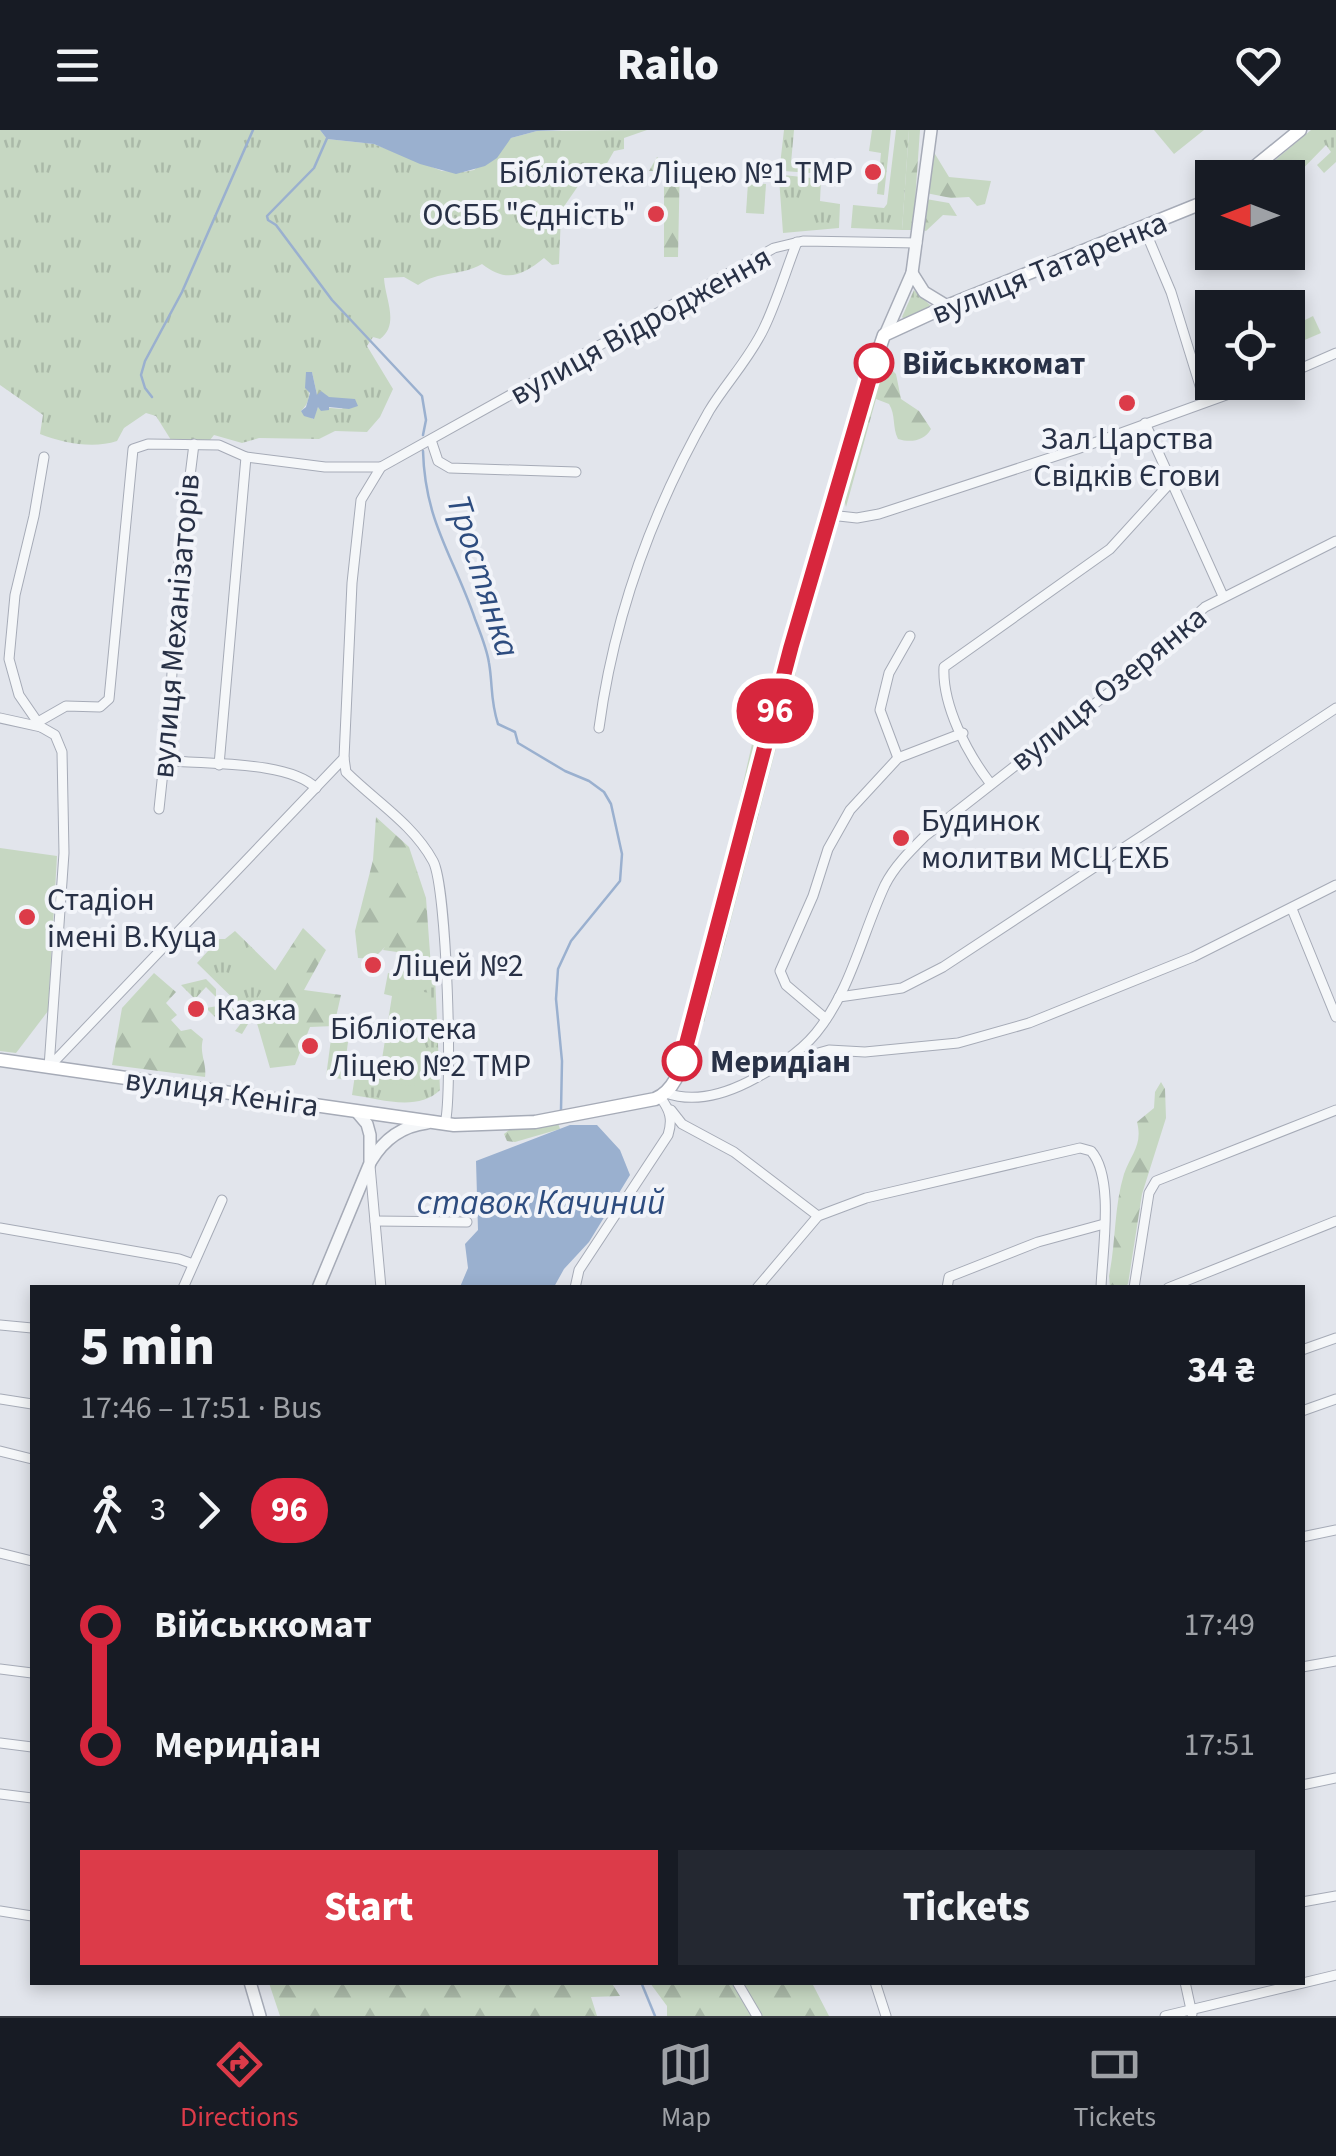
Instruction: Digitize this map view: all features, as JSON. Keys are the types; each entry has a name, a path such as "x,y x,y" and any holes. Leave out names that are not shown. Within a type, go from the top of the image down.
{"main road":[{"path":"1264,160 1300,130"},
{"name":"вулиця Татаренка","path":"885,334 1195,206"},
{"path":"665,1099 688,1041 791,647 885,334"},
{"name":"вулиця Кеніга","path":"0,1060 438,1123 524,1124 665,1099"}],"street":[{"path":"885,334 912,273 930,130"},
{"path":"1144,228 1171,292 1206,402"},
{"path":"599,728 618,620 633,578 701,426 765,326 798,242"},
{"name":"вулиця Відродження","path":"381,467 774,248 798,242 917,243"},
{"path":"912,273 924,292 948,306"},
{"path":"1305,367 1336,353"},
{"path":"830,515 857,518 879,514 1212,400"},
{"path":"1145,423 1223,596"},
{"path":"430,440 438,461 450,468 576,472"},
{"path":"0,718 39,724 66,706 100,707 109,699 133,449 148,444 194,444 226,447 246,457 325,467 381,467"},
{"name":"вулиця Механізаторів","path":"159,809 180,554 194,444"},
{"path":"44,456 15,595 9,651 15,686 39,724 55,735 62,752 64,854 49,1067"},
{"path":"218,765 246,457"},
{"path":"319,1285 370,1163 392,1136 408,1127 438,1123 448,1076 440,878 423,846 346,772 344,758 358,526 363,494 381,467"},
{"path":"990,783 943,686 944,667 1110,549 1170,484"},
{"name":"вулиця Озерянка","path":"665,1099 710,1096 740,1086 784,1063 815,1034 839,997 886,883 902,860 959,806 1112,691 1204,607 1336,541"},
{"path":"898,758 880,710 888,673 910,636"},
{"path":"839,997 902,988 943,966 1336,708"},
{"path":"826,1019 786,986 781,964 813,896 836,832 850,810 898,758 963,733"},
{"path":"49,1067 344,758"},
{"path":"164,760 298,776 316,788"},
{"path":"784,1063 829,1050 864,1052 958,1043 1019,1026 1194,957 1336,885"},
{"path":"1292,909 1336,1018"},
{"path":"665,1099 682,1124 734,1152 818,1216"},
{"path":"575,1285 579,1270 668,1135 672,1122 665,1099"},
{"path":"1134,1285 1147,1202 1156,1180 1336,1110"},
{"path":"356,1111 370,1135 381,1285"},
{"path":"760,1285 818,1216 866,1198 1080,1148 1091,1151 1101,1167 1104,1224 1100,1285"},
{"path":"184,1285 222,1200"},
{"path":"1176,1285 1336,1221"},
{"path":"375,1222 467,1222"},
{"path":"948,1285 950,1277 1038,1242 1104,1224"},
{"path":"0,1228 193,1264"},
{"path":"0,1325 30,1328"},
{"path":"1305,1349 1336,1338"},
{"path":"0,1399 30,1404"},
{"path":"1305,1410 1336,1399"},
{"path":"0,1451 30,1458"},
{"path":"1305,1536 1336,1530"},
{"path":"0,1552 30,1560"},
{"path":"1305,1667 1336,1662"},
{"path":"0,1669 30,1673"},
{"path":"0,1743 30,1747"},
{"path":"1305,1784 1336,1778"},
{"path":"0,1794 30,1798"},
{"path":"1305,1901 1336,1896"},
{"path":"0,1911 30,1916"},
{"path":"1305,1983 1336,1974"},
{"path":"251,1985 260,2016"},
{"path":"739,1985 757,2016"},
{"path":"877,1985 886,2016"},
{"path":"1187,1985 1192,2014"},
{"path":"1166,2016 1192,2014 1296,1985"}],"green space":[{"path":"0,130 320,130 327,139 374,144 442,171 464,172 474,170 511,138 537,131 647,130 624,138 624,149 614,151 606,165 587,173 565,205 559,264 552,265 544,258 521,273 506,275 482,264 418,285 404,277 384,278 389,326 380,339 373,337 367,346 393,389 380,417 367,432 335,431 319,439 259,438 242,443 214,435 210,440 171,440 156,416 146,413 124,428 117,441 78,444 40,434 43,415 0,385","holes":["307,372 312,372 317,395 329,397 343,409 318,407 313,419 301,411 309,398"]},
{"path":"784,130 794,130 791,163 823,166 823,174 784,171 780,165"},
{"path":"872,130 891,130 884,195 877,194 881,153 869,151"},
{"path":"896,130 909,130 902,230 851,228 853,205 884,208 887,204"},
{"path":"909,130 920,130 913,230 902,230"},
{"path":"1154,130 1204,130 1174,154"},
{"path":"1311,130 1336,130 1336,162 1324,173 1317,165 1331,152 1326,145 1305,167 1305,160 1275,160"},
{"path":"931,154 935,154 949,177 991,181 985,204 977,206 969,197 926,193"},
{"path":"657,157 662,161 680,159 678,257 664,257 664,171 649,171"},
{"path":"783,175 821,179 820,201 840,204 839,228 783,233 779,178"},
{"path":"748,183 766,184 764,214 746,213"},
{"path":"926,199 949,203 957,216 943,215 926,231 922,230"},
{"path":"914,290 931,306 904,319 902,317"},
{"path":"1313,316 1321,333 1305,340 1305,320"},
{"path":"889,367 896,374 901,399 919,411 931,429 917,440 898,439 889,404 876,399 846,507 842,490 876,374"},
{"path":"781,650 785,651 706,949 754,735"},
{"path":"788,670 796,672 704,1022 697,1020"},
{"path":"376,817 409,847 426,898 431,967 403,960 400,950 385,947 373,959 358,958 355,931 373,860"},
{"name":"Стадіон імені В.Куца","path":"0,848 57,856 48,1011 16,1053 0,1051"},
{"path":"303,928 326,950 304,990 341,995 334,1026 310,1027 295,1065 270,1068 252,1006"},
{"path":"235,931 290,985 257,1022 197,963 219,939"},
{"path":"391,935 402,935 415,968 435,976 440,1090 421,1101 386,1101 352,1095 355,1075 379,1078 392,996 384,994 388,973 398,975 401,962 395,960 397,952 383,950"},
{"path":"154,973 176,992 166,1003 177,1015 171,1020 181,1031 191,1029 203,1039 205,1077 112,1065 122,1008"},
{"path":"206,979 216,989 216,997 206,987 195,999 181,985"},
{"path":"399,989 431,993 433,1040 393,1036"},
{"path":"229,1004 248,1024 242,1034 235,1031 242,1022 231,1011 220,1022 206,1008"},
{"path":"331,1039 348,1042 343,1079 326,1077"},
{"path":"392,1047 417,1049 414,1086 387,1083"},
{"path":"1161,1082 1166,1118 1142,1194 1128,1284 1110,1285 1121,1186 1137,1143 1137,1122 1154,1108 1155,1092"},
{"path":"558,1123 560,1129 515,1142 507,1141 504,1134 509,1130"},
{"path":"270,1985 613,1985 620,1996 591,1997 597,2016 280,2016"},
{"path":"651,1985 813,1985 829,2016 667,2016 667,2006"}],"water":[{"path":"320,130 562,130 511,138 497,158 485,166 456,174 374,144 327,139"},
{"path":"306,372 312,372 317,395 321,391 329,397 355,399 358,406 321,411 318,407 314,419 304,416 301,411 310,393 305,388"},
{"name":"ставок Качиний","path":"570,1125 597,1125 620,1150 630,1175 589,1242 555,1285 461,1285 468,1268 465,1244 478,1230 476,1161"}],"waterway":[{"path":"152,397 141,375 145,361 182,292 253,130"},
{"name":"Тростянка","path":"328,136 314,168 267,216 268,220 276,225 332,300 422,396 426,420 423,435"},
{"name":"Тростянка","path":"423,451 435,518 487,652 498,724 515,732 518,743 604,792 611,804 622,854 620,881 571,941 558,969 561,1110"},
{"name":"Тростянка","path":"642,1985 655,2016"}],"bus line":[{"name":"96","path":"682,1061 791,647 874,363"}],"place":[{"name":"Бібліотека Ліцею №1 ТМР","path":"873,172"},
{"name":"ОСББ \"Єдність\"","path":"656,214"},
{"name":"Військкомат","path":"874,363"},
{"name":"Зал Царства Свідків Єгови","path":"1127,403"},
{"name":"Будинок молитви МСЦ ЕХБ","path":"901,838"},
{"name":"Стадіон імені В.Куца","path":"27,917"},
{"name":"Ліцей №2","path":"373,965"},
{"name":"Казка","path":"196,1009"},
{"name":"Бібліотека Ліцею №2 ТМР","path":"310,1046"},
{"name":"Меридіан","path":"682,1061"}]}
